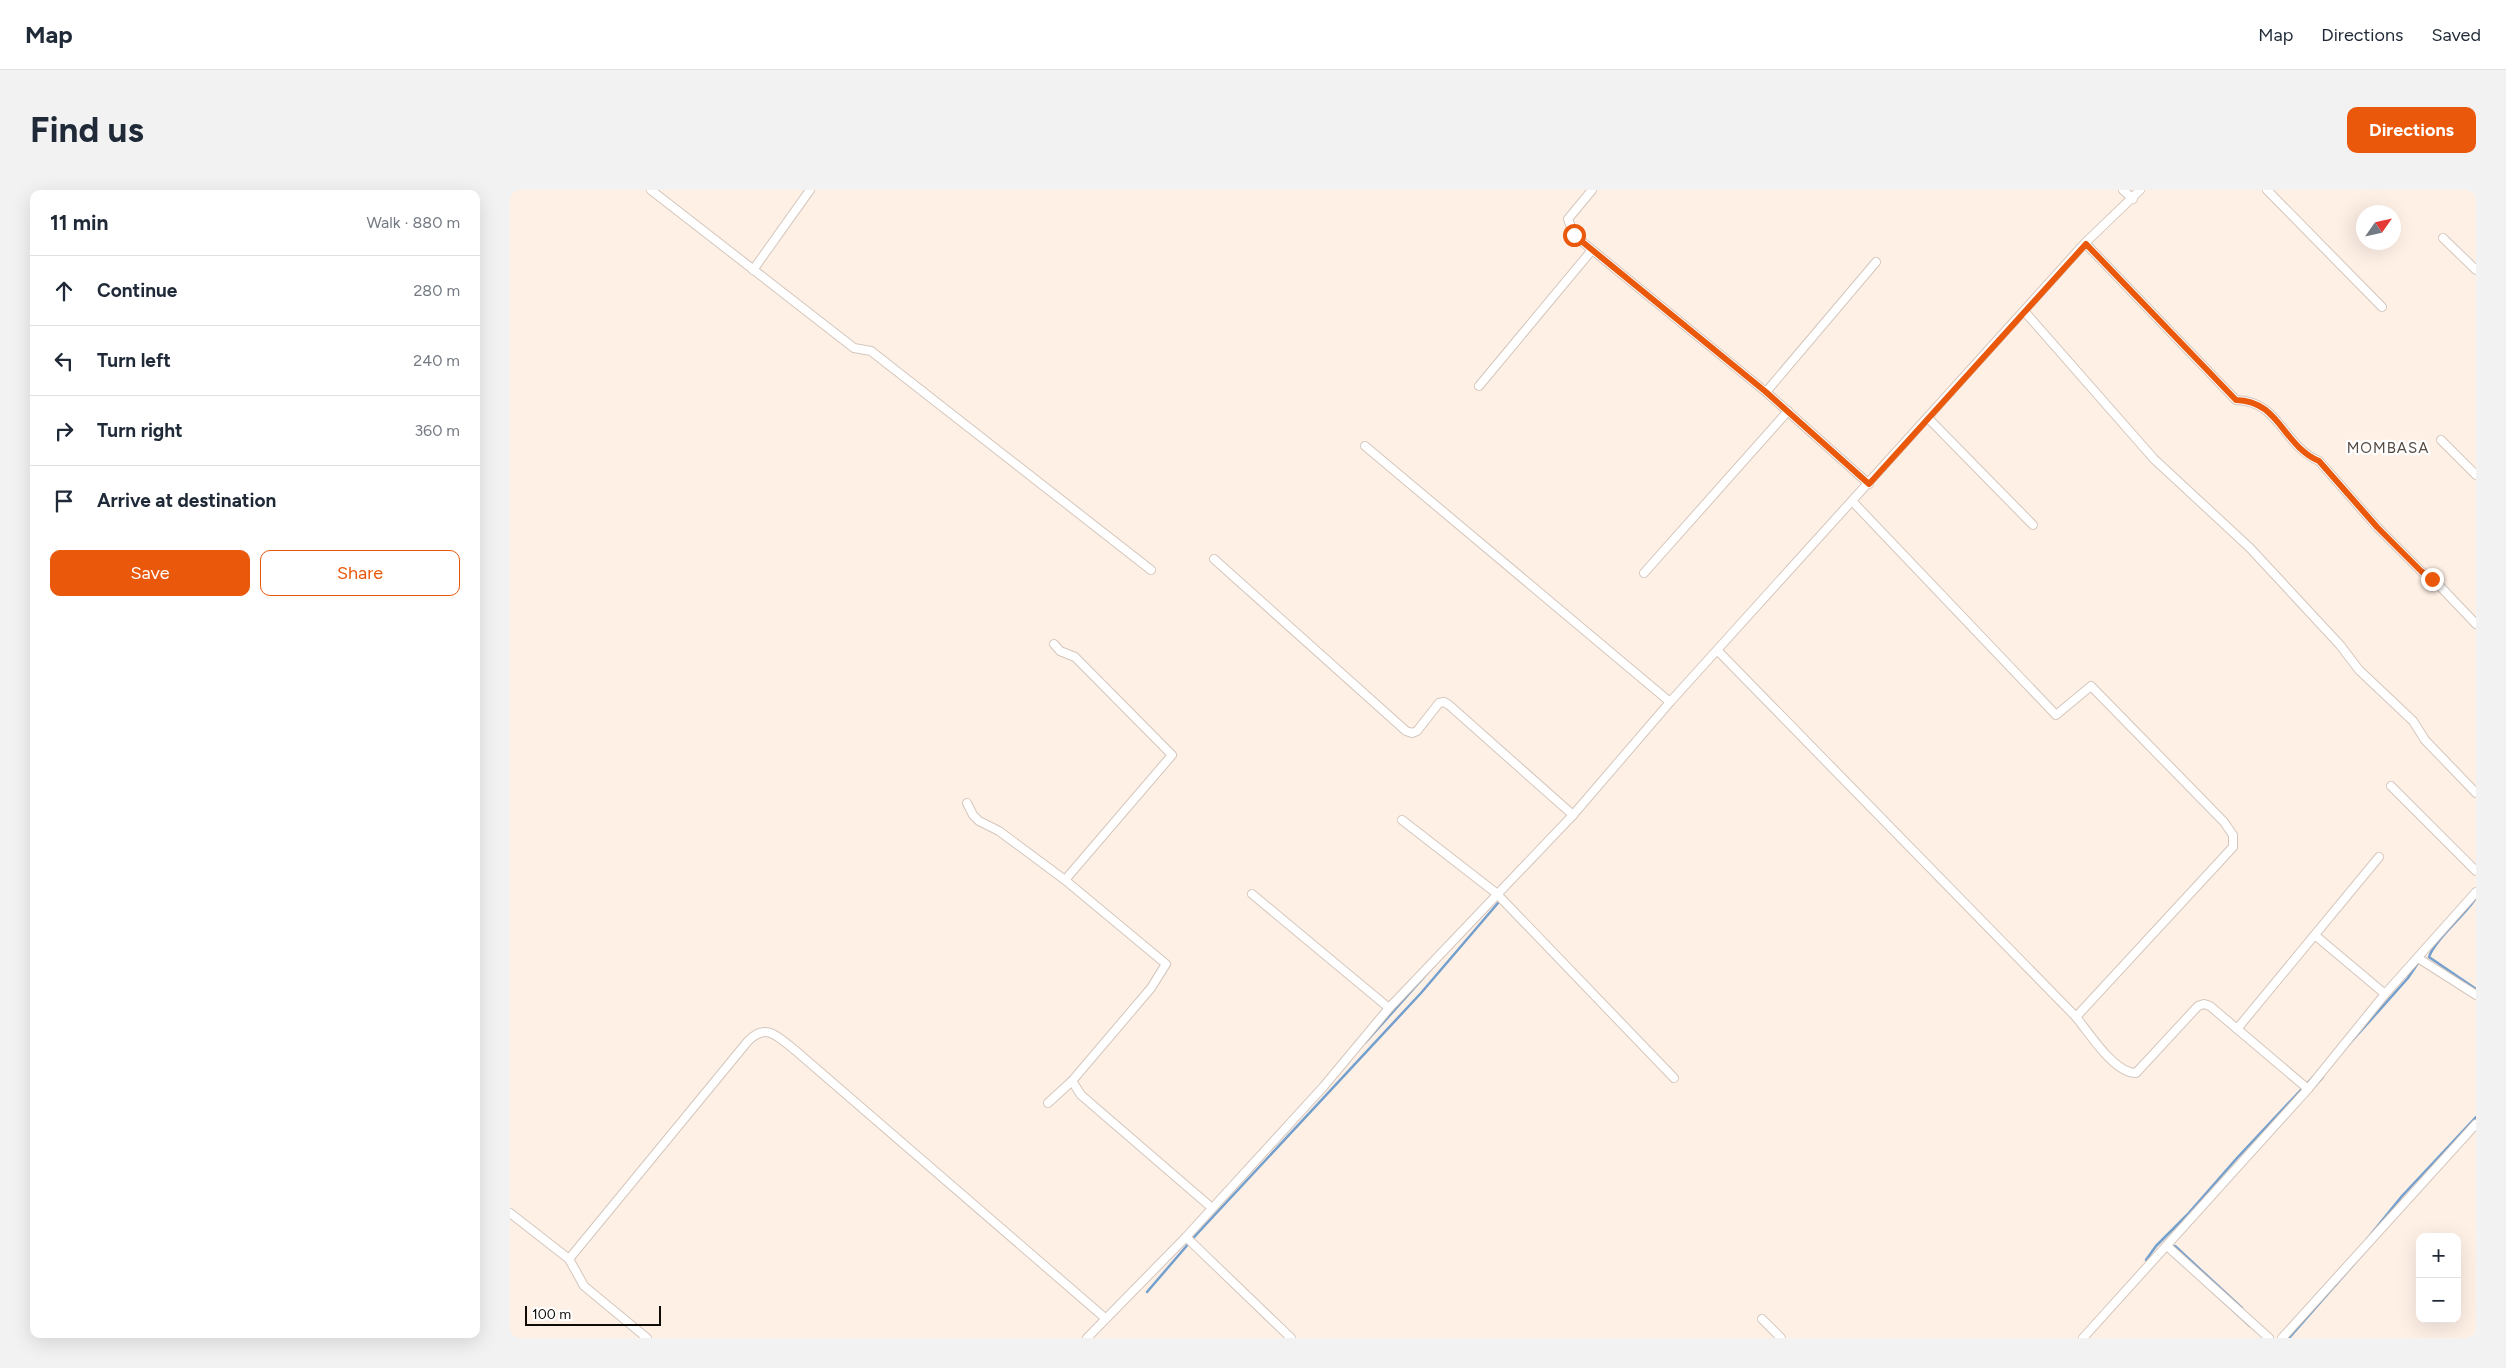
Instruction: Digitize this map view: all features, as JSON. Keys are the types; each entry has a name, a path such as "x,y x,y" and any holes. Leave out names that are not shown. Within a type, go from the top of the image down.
{"street":[{"path":"651,190 854,348 871,351 1151,570"},
{"path":"753,270 810,190"},
{"path":"1592,190 1568,219 1574,235 1766,392 1869,484"},
{"path":"2123,190 2132,199"},
{"path":"1088,1338 1105,1318 1186,1237 1324,1086 1389,1008 1496,893 1573,814 1670,702 2024,312 2086,244 2140,190"},
{"path":"2266,190 2382,307"},
{"path":"2443,238 2476,270"},
{"path":"2086,244 2236,400 2251,400 2266,408 2306,455 2319,461 2377,527 2421,571 2436,581 2476,624"},
{"path":"1479,386 1592,250"},
{"path":"1766,392 1876,262"},
{"path":"2024,312 2154,459 2250,548 2340,645 2359,670 2392,704 2413,720 2425,740 2476,793"},
{"path":"1644,573 1788,411"},
{"path":"1928,418 2033,525"},
{"path":"2441,440 2476,475"},
{"path":"1365,446 1670,702"},
{"path":"1852,502 2056,715 2090,686 2224,822 2232,834 2233,847 2076,1017"},
{"path":"1214,559 1406,731 1417,731 1439,703 1444,702 1573,814"},
{"path":"1054,644 1060,651 1075,657 1172,756 1064,880"},
{"path":"1718,651 2076,1017 2117,1066 2129,1073 2136,1073 2154,1057 2198,1006 2204,1004 2237,1029 2308,1089"},
{"path":"2391,786 2476,871"},
{"path":"967,803 972,815 979,821 999,831 1064,880 1166,964 1160,978 1072,1082 1048,1103"},
{"path":"1402,820 1496,893 1674,1078"},
{"path":"2237,1029 2380,857"},
{"path":"2083,1338 2308,1089 2385,994 2476,892"},
{"path":"1252,894 1389,1008"},
{"path":"2316,936 2385,994"},
{"path":"2418,958 2476,995"},
{"path":"569,1259 748,1042 757,1032 766,1031 775,1035 796,1051 1105,1318"},
{"path":"1072,1082 1081,1094 1212,1208"},
{"path":"2282,1338 2476,1124"},
{"path":"510,1213 569,1259 584,1286 647,1338"},
{"path":"1186,1237 1291,1338"},
{"path":"2167,1246 2269,1338"},
{"path":"1762,1319 1781,1338"}],"waterway":[{"path":"2476,898 2443,936 2429,957 2476,989"},
{"path":"1147,1292 1196,1235 1421,993 1498,903"},
{"path":"1365,1043 1441,958"},
{"path":"2343,1051 2408,978 2418,963"},
{"path":"2146,1260 2156,1246 2187,1215 2237,1158 2313,1077"},
{"path":"2315,1086 2323,1077"},
{"path":"2367,1239 2402,1196 2476,1117"},
{"path":"2175,1246 2242,1308"},
{"path":"2289,1338 2369,1247"},
{"path":"2212,1291 2250,1326"}],"district":[{"name":"MOMBASA","path":"2388,448"}],"route":[{"path":"1574,235 1766,392 1869,484 2086,244 2236,400 2251,400 2266,408 2306,455 2319,461 2377,527 2426,576 2432,579"}]}
